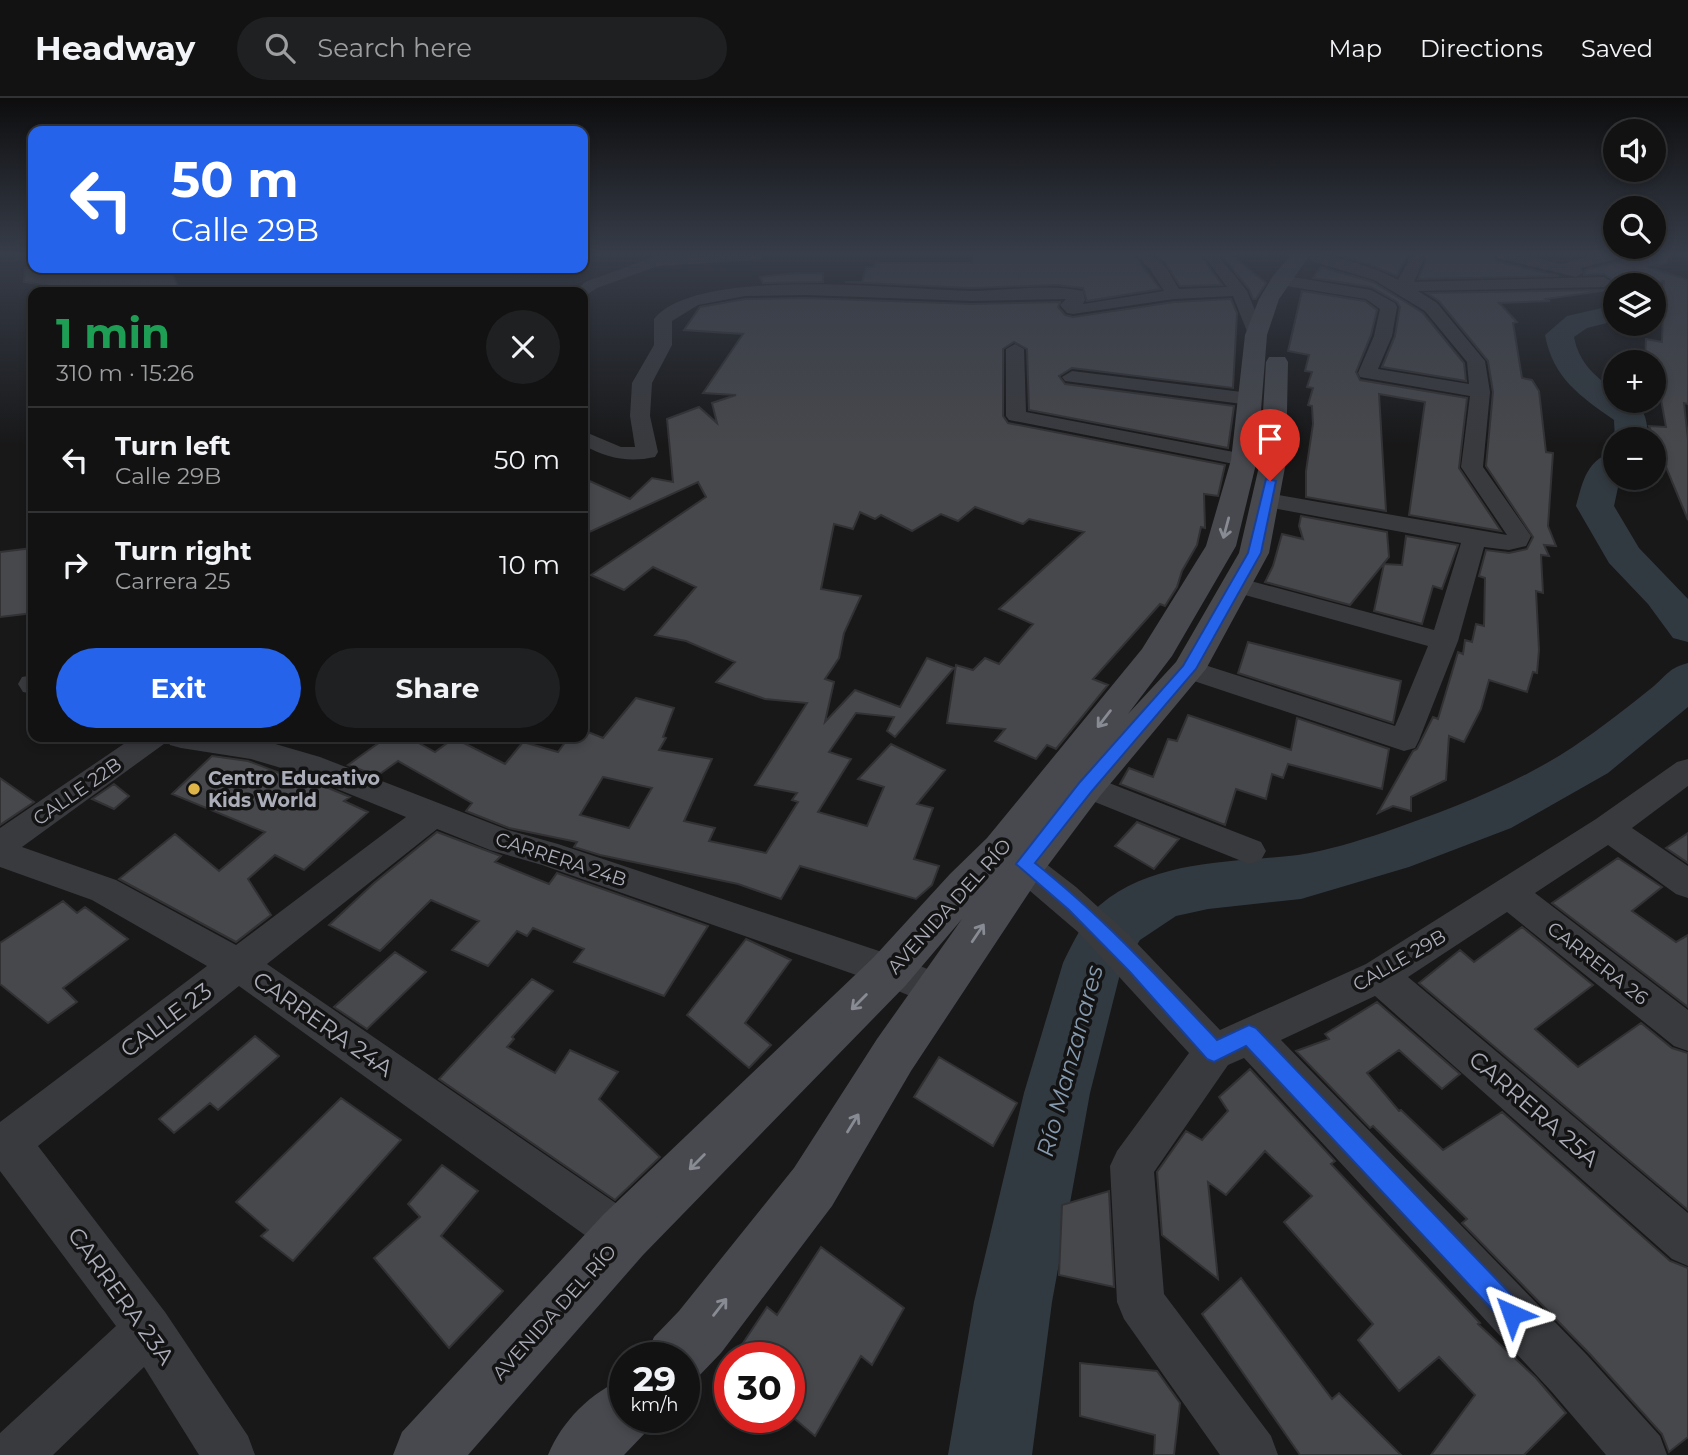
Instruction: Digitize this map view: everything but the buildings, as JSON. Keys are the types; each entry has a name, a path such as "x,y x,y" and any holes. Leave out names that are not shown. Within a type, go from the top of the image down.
{"main road":[{"name":"AVENIDA DEL RÍO","path":"690,1342 813,1187 894,1055 939,991 1014,856 1155,656 1221,546 1244,460 1261,374 1267,318"},
{"name":"AVENIDA DEL RÍO","path":"425,1455 624,1235 890,971 965,886 1014,856 1086,786 1189,669 1254,553 1267,500 1273,462 1261,374"},
{"path":"580,1455 609,1425"}],"street":[{"path":"588,439 633,457 647,453 640,416 642,383 663,345 664,318"},
{"path":"1072,377 1261,374 1246,318"},
{"path":"1387,318 1383,336 1367,373 1480,392"},
{"path":"1267,500 1474,538 1509,543 1517,541 1519,536 1472,467 1480,392 1476,361 1440,318"},
{"path":"1016,349 1016,416 1244,460"},
{"path":"1189,669 1404,740 1444,641 1474,538"},
{"path":"1236,585 1444,641"},
{"name":"CALLE 22B","path":"0,845 148,742"},
{"name":"CARRERA 24B","path":"213,742 251,748 309,765 502,841 546,853 890,971 939,991"},
{"name":"CALLE 29B","path":"1252,1455 1141,1302 1132,1166 1232,1043 1379,975 1608,828 1686,773"},
{"path":"1086,786 1250,851"},
{"name":"CALLE 23","path":"4,1145 433,814"},
{"path":"1608,828 1688,884"},
{"name":"CARRERA 24A","path":"0,853 104,890 239,965 624,1235"},
{"path":"1014,856 1074,904 1137,966 1232,1043 1569,1373 1641,1455"},
{"name":"CARRERA 26","path":"1508,892 1688,1033"},
{"name":"CARRERA 25A","path":"1379,975 1688,1243"},
{"name":"CARRERA 23A","path":"4,1145 148,1329 229,1455"},
{"path":"15,1455 148,1329"}],"waterway":[{"name":"Río Manzanares","path":"1593,318 1577,322 1559,335 1562,352 1576,374 1630,416 1630,427"},
{"name":"Río Manzanares","path":"1603,474 1595,506 1623,555 1663,595 1688,628"},
{"name":"Río Manzanares","path":"990,1455 1013,1302 1057,1093 1093,963 1119,923 1161,896 1208,886 1301,877 1390,852 1492,814 1590,760 1673,695 1688,678"}],"place":[{"name":"Centro Educativo Kids World","path":"194,789"}],"route":[{"path":"1270,481 1254,553 1189,669 1086,786 1025,864 1074,904 1137,966 1214,1052 1249,1034 1512,1314"}]}
